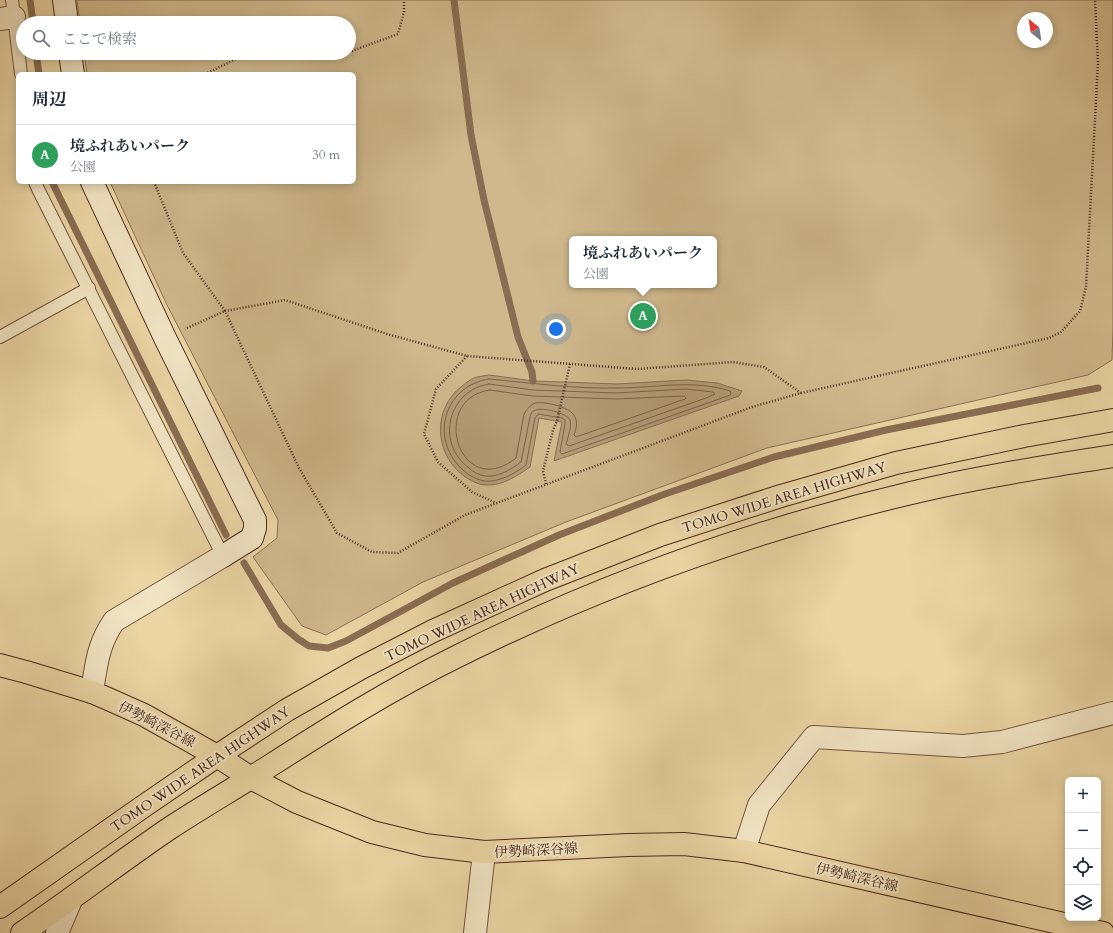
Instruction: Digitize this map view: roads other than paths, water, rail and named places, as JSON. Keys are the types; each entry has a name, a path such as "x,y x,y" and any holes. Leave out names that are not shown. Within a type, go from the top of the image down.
{"main road":[{"name":"TOMO WIDE AREA HIGHWAY","path":"0,907 217,756 288,710 361,668 433,631 545,580 660,536 781,496 896,463 1024,436 1113,420"},
{"name":"TOMO WIDE AREA HIGHWAY","path":"22,933 71,900 169,829 318,735 454,658 566,604 672,564 790,524 912,493 1028,469 1113,456"},
{"name":"伊勢崎深谷線","path":"0,665 92,692 144,715 217,756 251,778 297,802 372,832 425,845 484,852 628,845 684,844 744,851 1103,933"}],"street":[{"path":"64,0 66,16"},
{"path":"71,60 73,72"},
{"path":"92,692 97,658 106,633 114,621 252,538 255,528 255,520 165,338 93,184"},
{"path":"744,851 759,805 814,737 963,746 1002,742 1113,713"},
{"path":"475,933 484,852"},
{"path":"57,933 71,900"}],"lane":[{"path":"9,12 16,48"},
{"path":"18,60 21,72"},
{"path":"37,184 223,556"},
{"path":"0,337 89,288"}],"water":[{"path":"489,375 534,381 617,384 686,380 717,383 742,391 739,396 554,461 562,422 539,418 530,467 504,482 486,485 471,481 454,467 442,444 440,431 445,407 452,396 471,379"}],"waterway":[{"path":"30,0 32,16"},
{"path":"454,0 471,135 484,200 518,337 532,372 533,381"},
{"path":"37,60 39,72"},
{"path":"53,184 226,535"},
{"path":"244,563 281,625 309,646 328,648 346,641 453,583 559,535 662,495 774,457 886,430 1098,388"}],"place":[{"name":"境ふれあいパーク","path":"643,316"}]}
